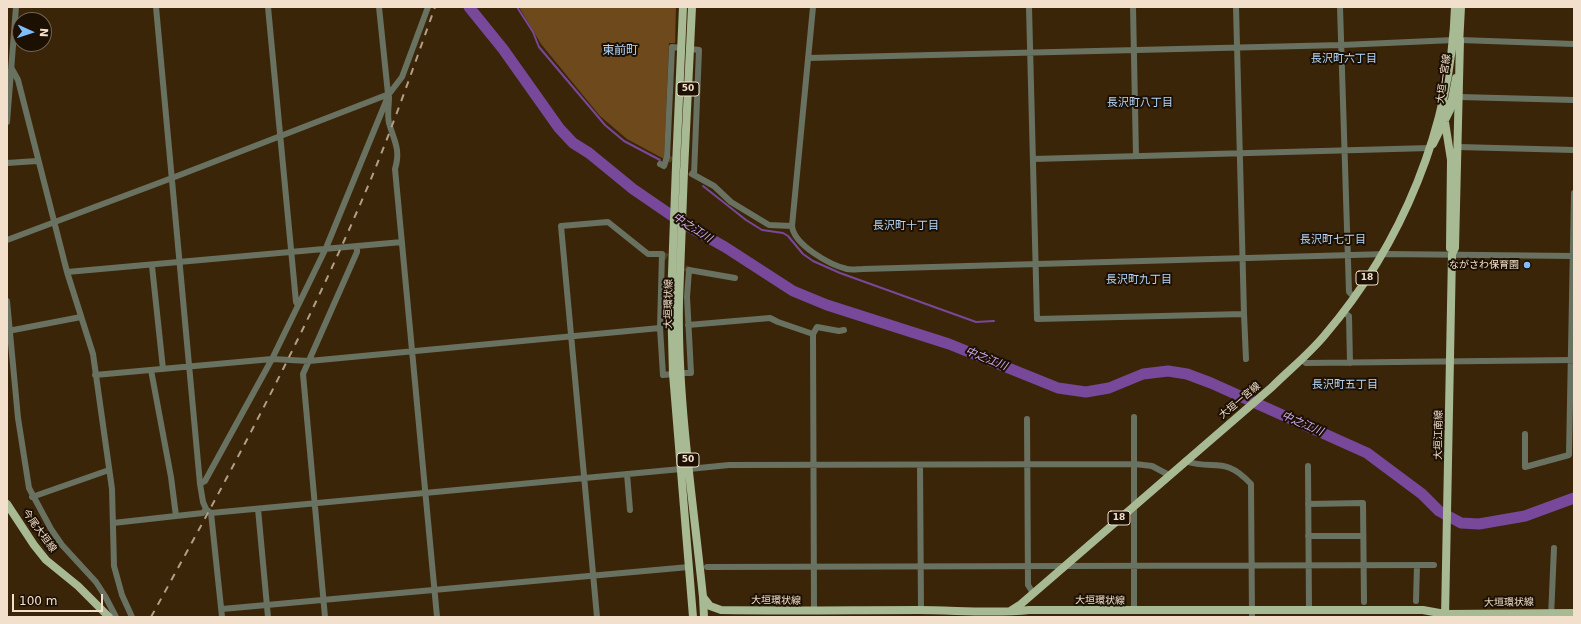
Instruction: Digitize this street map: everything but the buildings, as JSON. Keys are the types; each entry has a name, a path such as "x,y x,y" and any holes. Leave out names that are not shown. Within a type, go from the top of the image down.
{"main road":[{"name":"大垣環状線","path":"683,7 680,168 675,300 677,374 685,469 689,567 693,617"},
{"name":"大垣環状線","path":"680,168 692,7"},
{"name":"大垣一宮線","path":"1000,617 1033,593 1134,504 1272,387 1302,360 1343,312 1382,255 1407,208 1430,148 1457,40 1455,7"},
{"name":"大垣一宮線","path":"1430,148 1450,110 1455,86 1457,40 1461,7"},
{"name":"大垣江南線","path":"1452,254 1455,248 1460,97 1457,40"},
{"name":"大垣江南線","path":"1444,91 1445,122 1451,160 1450,248 1452,254 1445,616"},
{"name":"大垣環状線","path":"685,469 703,597"},
{"name":"今尾大垣線","path":"7,504 34,545 46,560 78,586 109,617"},
{"path":"703,597 710,606 721,610"},
{"name":"50","path":"703,597 704,617 721,610"},
{"name":"大垣環状線","path":"721,610 921,610 1008,612 1029,610 1252,614 1309,611 1423,610 1445,616"},
{"name":"大垣環状線","path":"1435,617 1551,615 1574,612"}],"street":[{"path":"156,7 200,484 208,511 222,617"},
{"path":"268,7 296,302 298,305"},
{"path":"379,7 388,94 388,122 394,136 398,156 395,169 437,617"},
{"path":"200,484 205,481 272,359 326,248 388,94 402,77 428,7"},
{"path":"813,7 792,226 793,232 805,246 822,258 847,269 1382,255 1452,254 1573,256"},
{"path":"1029,7 1037,319 1244,314"},
{"path":"1133,7 1136,156"},
{"path":"1236,7 1246,359"},
{"path":"1340,7 1348,292 1354,297"},
{"path":"808,58 1457,40 1574,44"},
{"path":"660,164 664,166 667,157 672,47 682,48"},
{"path":"690,49 699,50 693,175 714,186 732,202 769,225 792,226"},
{"path":"7,122 13,52"},
{"path":"12,69 18,80 53,222 93,354 112,489 114,566 122,595 132,617"},
{"path":"7,240 388,94"},
{"path":"1460,97 1574,100"},
{"path":"1458,147 1574,150"},
{"path":"1033,159 1430,148"},
{"path":"7,163 37,160"},
{"path":"1525,434 1525,467 1569,454 1572,417 1574,193"},
{"path":"597,617 561,226 608,222 648,254 662,254 660,328 663,375 691,373 688,325 689,270 735,278"},
{"path":"67,272 152,266 326,248 357,247 402,242"},
{"path":"325,617 303,374 357,252 357,247"},
{"path":"152,266 163,369"},
{"path":"7,303 18,418 27,479 32,497 62,545 106,596 116,617"},
{"path":"1343,312 1349,316 1350,363"},
{"path":"9,331 81,317"},
{"path":"688,325 770,318 813,334"},
{"path":"814,611 813,334 817,327 839,331 844,330"},
{"path":"95,375 272,359 309,361 660,328"},
{"path":"1302,360 1306,363 1350,363 1450,360 1572,360"},
{"path":"151,370 171,476 176,516"},
{"path":"1134,418 1134,611"},
{"path":"1027,419 1027,566 1028,585 1033,593"},
{"path":"1185,461 1195,464 1224,465 1234,468 1251,484 1252,614"},
{"path":"113,523 203,513 208,511 315,503 729,465 1134,464 1152,466 1169,475"},
{"path":"920,465 921,610"},
{"path":"1308,466 1309,611"},
{"path":"32,497 109,470"},
{"path":"627,474 630,510"},
{"path":"1308,504 1363,504 1364,602"},
{"path":"258,508 268,617"},
{"path":"1308,536 1363,536"},
{"path":"1551,615 1554,548"},
{"path":"1416,601 1417,565"},
{"path":"707,567 1434,565"},
{"path":"222,609 689,567"}],"shaded area":[{"path":"519,7 676,7 675,43 669,43 664,159 627,139 600,116 541,44"}],"waterway":[{"name":"中之江川","path":"469,7 503,49 559,128 573,143 589,153 633,189 684,224 725,247 793,291 827,305 949,344 1058,388 1086,392 1109,388 1143,374 1168,371 1187,374 1211,383 1367,453 1422,494 1439,511 1461,523 1479,524 1525,516 1574,498"},
{"path":"517,7 533,32 539,47 605,125 624,141 660,160"},
{"path":"703,186 746,220 762,230 783,233 788,236 803,254 813,261 840,273 976,322 994,321"}],"tunnel":[{"path":"667,157 692,174"},
{"path":"662,254 689,270"}],"railway":[{"path":"151,617 260,415 336,260 380,157 435,7"}],"place":[{"name":"ながさわ保育園","path":"1527,265"}],"district":[{"name":"東前町","path":"620,51"},
{"name":"長沢町六丁目","path":"1344,59"},
{"name":"長沢町八丁目","path":"1140,103"},
{"name":"長沢町十丁目","path":"906,226"},
{"name":"長沢町七丁目","path":"1333,240"},
{"name":"長沢町九丁目","path":"1139,280"},
{"name":"長沢町五丁目","path":"1345,385"}]}
